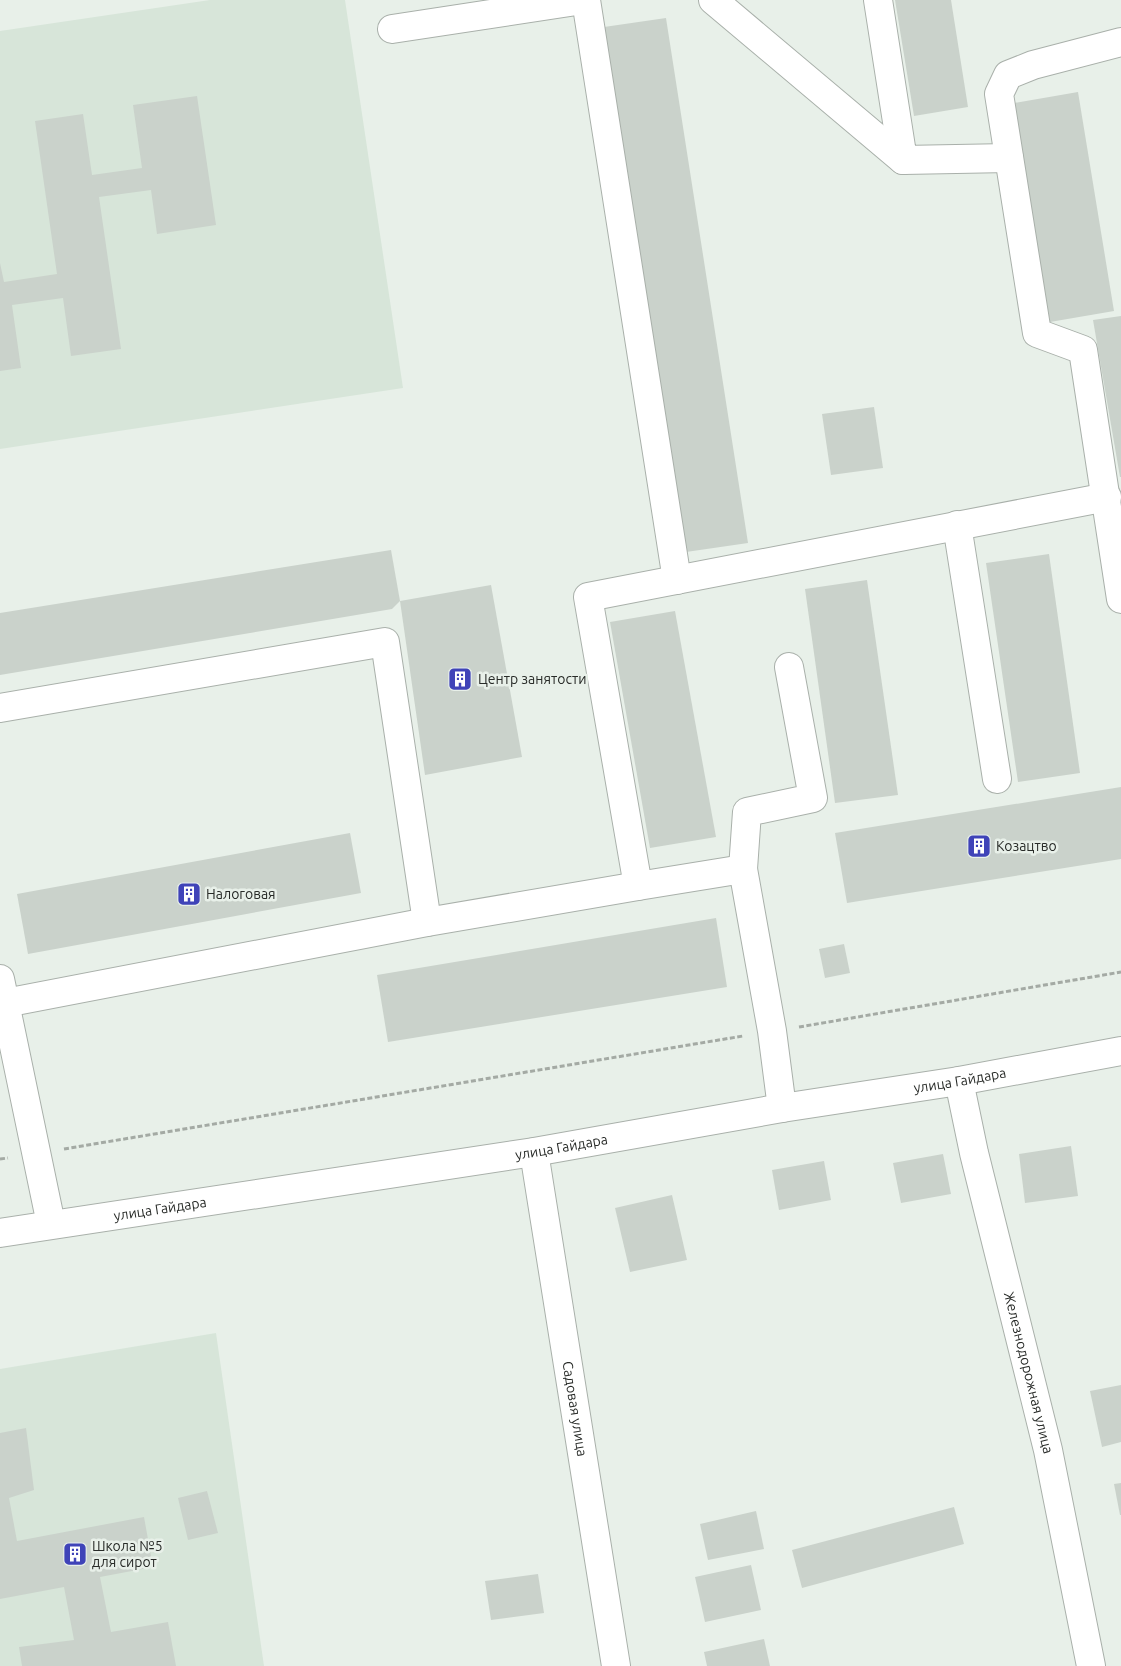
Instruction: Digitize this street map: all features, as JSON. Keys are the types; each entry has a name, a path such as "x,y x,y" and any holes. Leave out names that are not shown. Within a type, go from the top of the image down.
{"street":[{"path":"392,29 584,0 677,580"},
{"path":"713,0 903,160 1008,158"},
{"path":"878,0 903,160"},
{"path":"1121,42 1033,65 1008,75 999,94 1037,333 1083,350 1107,497 1121,599"},
{"path":"638,886 588,597 1107,497"},
{"path":"957,525 997,779"},
{"path":"0,708 385,642 427,922"},
{"path":"782,1108 772,1031 743,869 747,812 813,798 789,667"},
{"path":"51,1224 1,995 743,869"},
{"name":"улица Гайдара","path":"0,1233 534,1152 782,1108 959,1082 1121,1051"},
{"name":"Железнодорожная улица","path":"959,1082 974,1153 1048,1450 1091,1666"},
{"name":"Садовая улица","path":"534,1152 616,1666"}],"path":[{"path":"36,1153 1121,972"}],"shaded area":[{"path":"210,0 345,0 403,388 0,449 0,31"},
{"path":"216,1333 264,1666 0,1666 0,1369"}],"building":[{"path":"895,0 951,0 968,107 914,116"},
{"path":"666,18 748,543 686,552 604,27"},
{"path":"1078,92 1114,311 1050,322 1014,103"},
{"path":"197,96 216,225 157,234 151,190 99,197 121,349 71,356 63,298 12,305 21,368 0,371 0,263 4,282 57,274 35,121 83,114 92,175 142,168 133,105"},
{"path":"1121,316 1121,477 1120,477 1093,320"},
{"path":"874,407 883,468 831,475 822,414"},
{"path":"391,550 400,601 392,609 0,675 0,613"},
{"path":"1049,554 1080,773 1018,782 986,563"},
{"path":"867,580 898,795 835,803 805,589"},
{"name":"Центр занятости","path":"491,585 522,757 425,775 400,601"},
{"path":"675,611 716,837 650,848 610,622"},
{"name":"Козацтво","path":"1121,787 1121,859 847,903 835,833"},
{"name":"Налоговая","path":"350,833 361,893 28,954 17,894"},
{"path":"716,918 727,987 388,1042 377,975"},
{"path":"844,944 850,973 825,978 819,949"},
{"path":"1071,1146 1078,1196 1025,1203 1019,1154"},
{"path":"943,1154 951,1194 901,1203 893,1163"},
{"path":"824,1161 831,1200 779,1210 772,1170"},
{"path":"672,1195 687,1260 630,1272 615,1208"},
{"path":"1121,1385 1121,1442 1102,1447 1090,1391"},
{"name":"Школа №5 для сирот","path":"26,1428 34,1490 9,1498 17,1541 144,1517 153,1567 100,1577 111,1632 168,1622 176,1666 22,1666 19,1647 74,1640 64,1587 0,1599 0,1433"},
{"path":"1121,1483 1121,1515 1120,1515 1114,1484"},
{"path":"207,1491 218,1533 188,1540 178,1498"},
{"path":"954,1507 964,1544 802,1588 792,1550"},
{"path":"756,1511 764,1549 708,1560 700,1524"},
{"path":"751,1565 761,1610 705,1622 695,1577"},
{"path":"538,1574 544,1613 491,1620 485,1581"},
{"path":"764,1639 770,1666 707,1666 704,1652"}],"place":[{"name":"Центр занятости","path":"460,679"},
{"name":"Козацтво","path":"979,846"},
{"name":"Налоговая","path":"189,894"},
{"name":"Школа №5 для сирот","path":"75,1554"}]}
